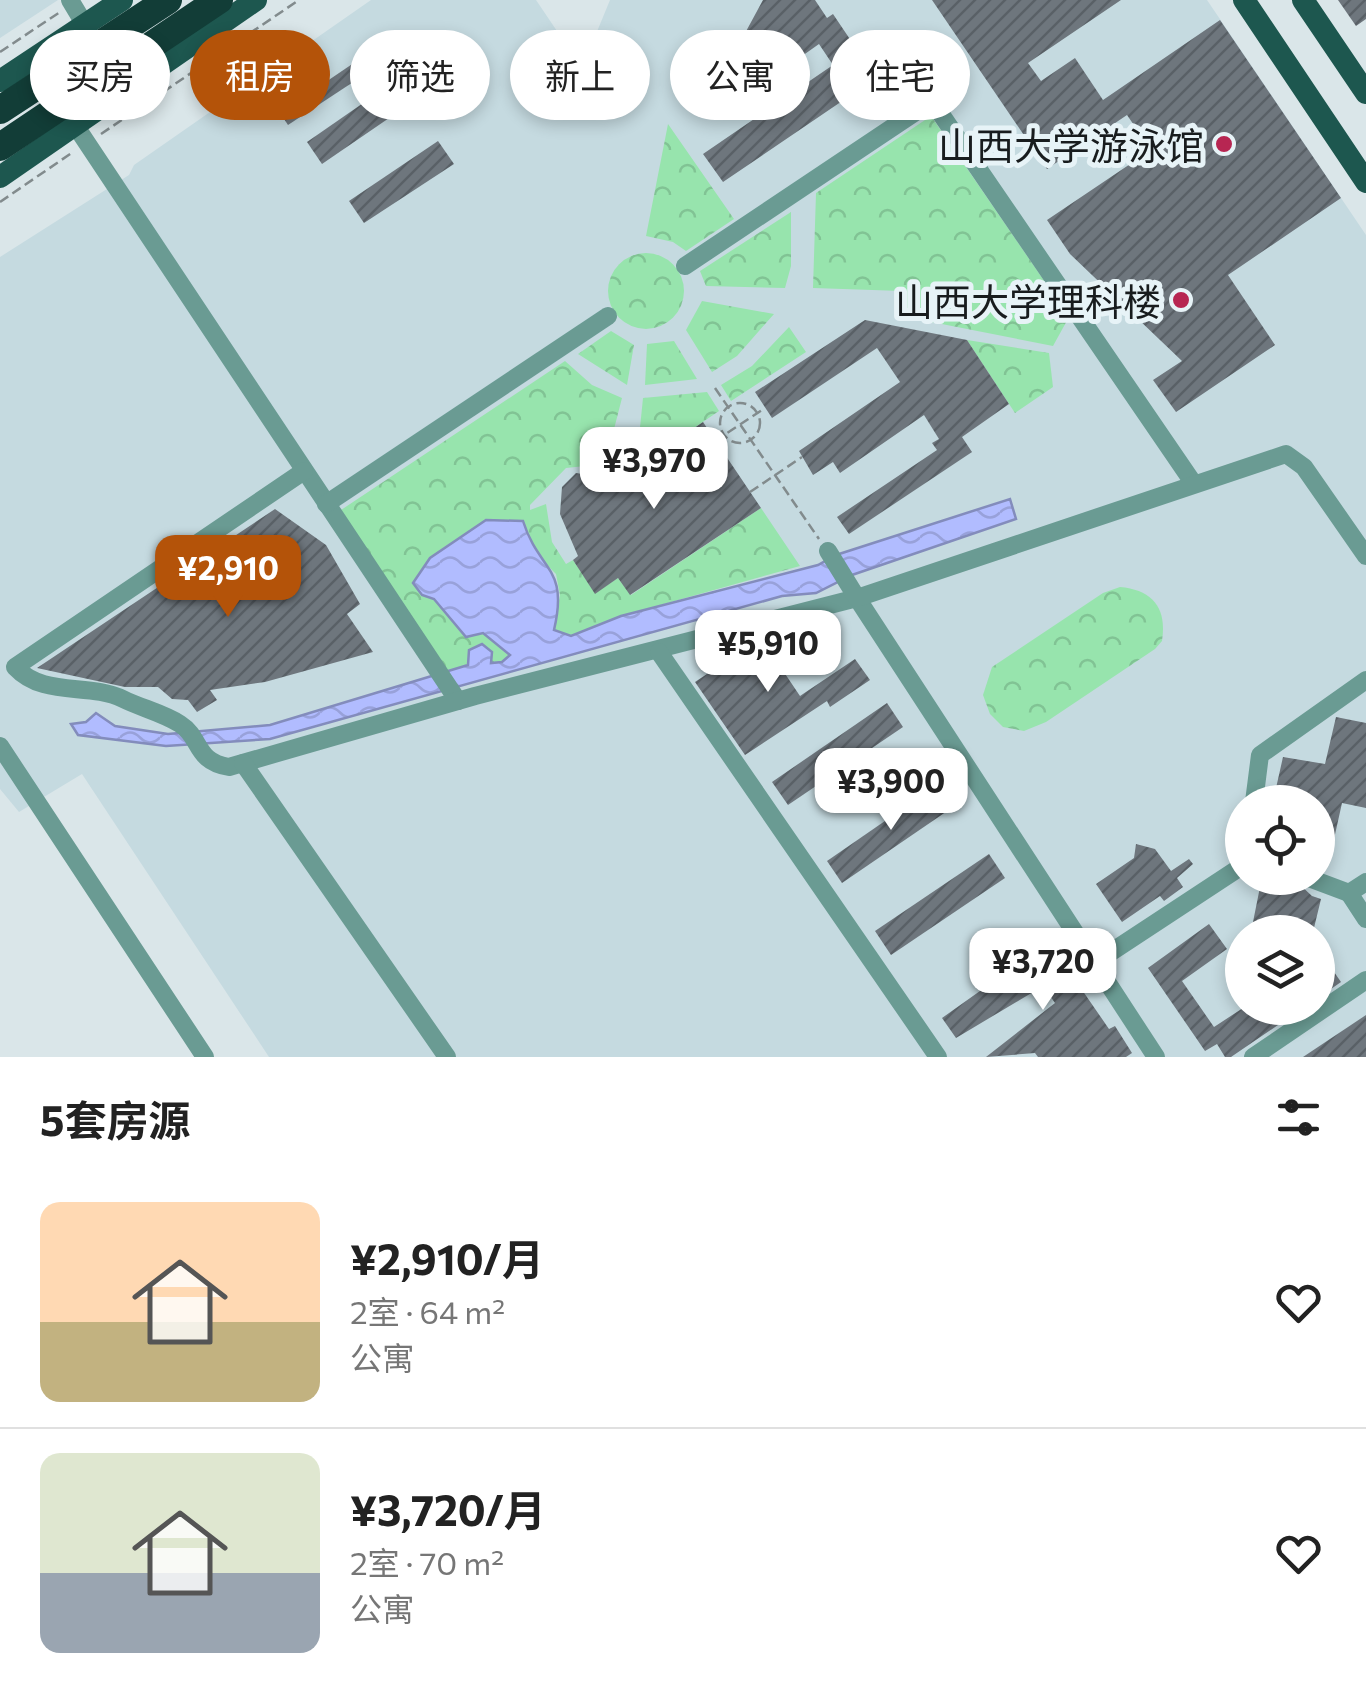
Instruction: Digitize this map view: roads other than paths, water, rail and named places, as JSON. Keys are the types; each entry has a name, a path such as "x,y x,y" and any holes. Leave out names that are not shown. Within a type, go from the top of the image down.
{"highway":[{"path":"0,110 168,0"},
{"path":"0,146 219,0"},
{"path":"209,30 237,0"}],"main road":[{"path":"0,82 122,0"},
{"path":"210,30 256,0"},
{"path":"1244,0 1366,182"},
{"path":"1304,0 1366,93"},
{"path":"0,177 81,134 190,46"}],"street":[{"path":"71,2 85,25"},
{"path":"685,266 932,101 1194,484"},
{"path":"81,134 454,697"},
{"path":"326,504 608,316"},
{"path":"304,471 14,667 42,685 118,696 184,726 198,751 214,764 243,763 454,697 660,652 857,598 1286,454 1304,467 1366,556"},
{"path":"838,567 1156,1057"},
{"path":"660,652 938,1057"},
{"path":"1256,785 1260,755 1366,680"},
{"path":"0,746 205,1057"},
{"path":"243,763 448,1057"},
{"path":"1094,964 1225,877"},
{"path":"1348,894 1366,882"},
{"path":"1335,889 1348,894 1366,919"},
{"path":"1252,1057 1366,980"}],"water":[{"path":"1010,499 1016,519 852,575 816,593 782,596 270,739 166,746 78,735 71,724 86,722 96,713 115,726 168,734 270,725 468,665 469,650 482,644 492,652 491,663 502,662 510,655 483,633 466,637 434,599 422,595 413,583 430,558 486,520 523,521 555,581 558,609 554,630 571,636 621,616 818,565 836,555"}],"place":[{"name":"山西大学游泳馆","path":"1224,144"},
{"name":"山西大学理科楼","path":"1181,300"}]}
